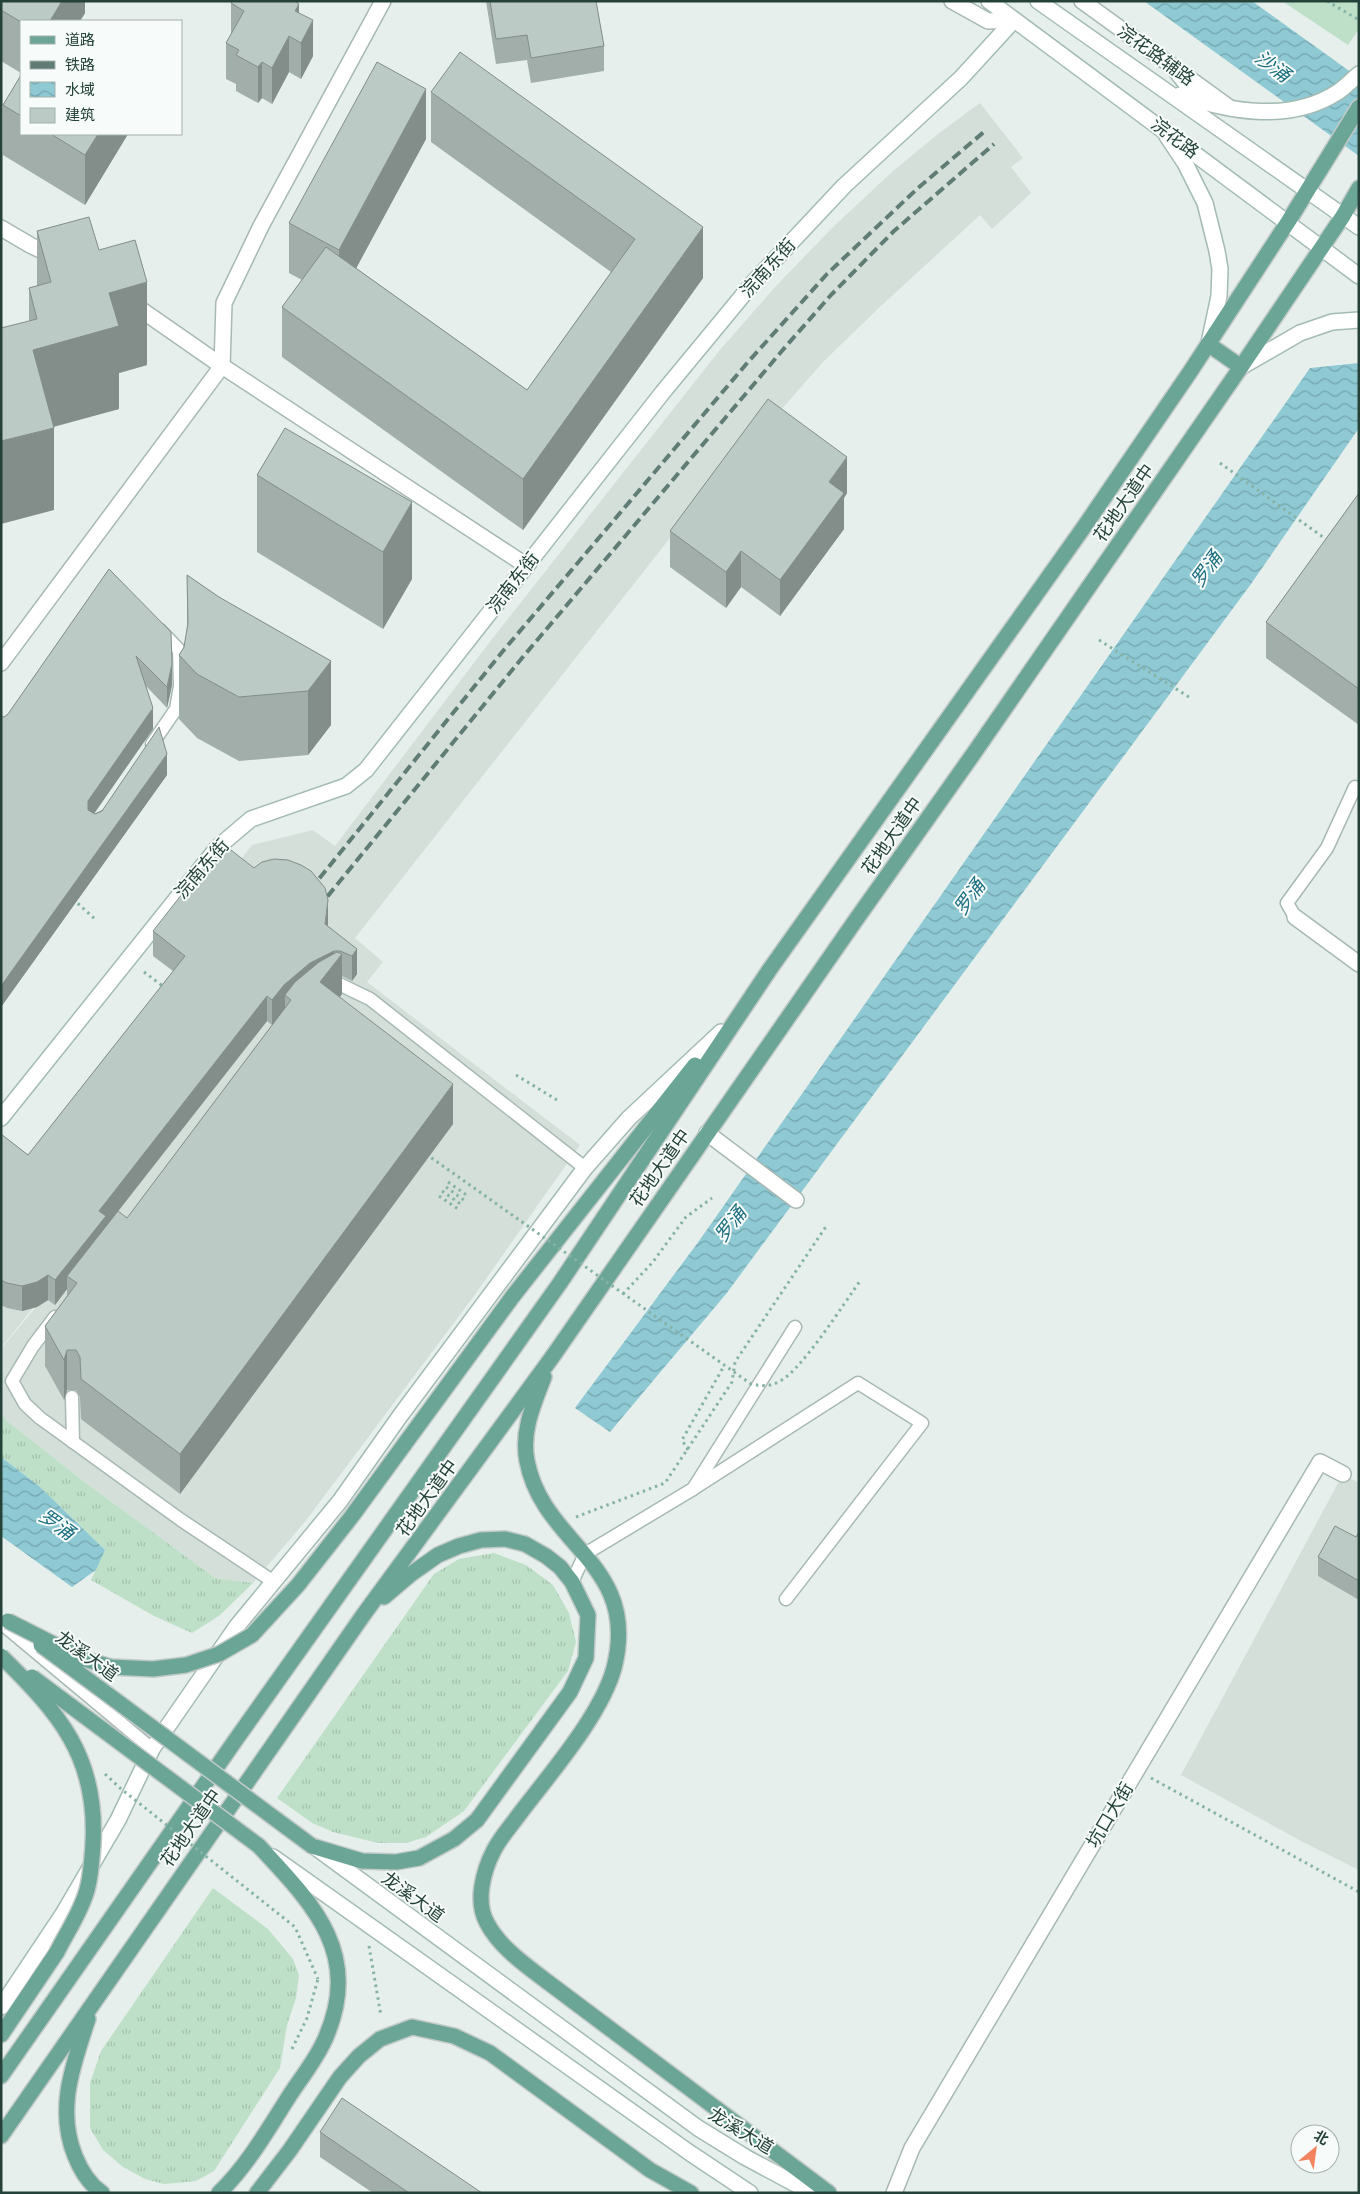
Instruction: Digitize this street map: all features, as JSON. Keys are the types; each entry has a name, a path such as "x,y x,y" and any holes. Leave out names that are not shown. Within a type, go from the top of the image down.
{"main road":[{"name":"花地大道中","path":"1,2076 237,1738 560,1283 770,969 1084,527 1288,222 1359,107"},
{"name":"花地大道中","path":"1,2136 364,1614 553,1356 707,1133 980,745 1241,367 1343,216 1359,188"},
{"path":"1208,344 1241,367"},
{"path":"4,1620 81,1658 111,1667 153,1669 186,1665 219,1654 252,1635 298,1585 340,1531 514,1296 770,969"},
{"path":"553,1356 531,1410 526,1434 527,1461 539,1494 565,1521 608,1587 616,1604 618,1639 614,1667 607,1688 589,1720 494,1850 485,1871 481,1889 482,1908 486,1922 517,1958 829,2193"},
{"path":"312,1846 362,1861 396,1862 419,1858 454,1839 477,1820 570,1692 586,1658 588,1615 572,1582 560,1567 546,1556 525,1544 505,1539 481,1540 459,1546 438,1555 411,1574 364,1614"},
{"name":"龙溪大道","path":"4,1620 312,1846"},
{"path":"1,1654 259,1846 297,1887 326,1927 334,1946 339,1974 337,2005 325,2039 248,2160 219,2193"},
{"path":"1,1654 57,1715 76,1746 92,1802 93,1837 87,1890 76,1915 57,1952 1,2035"},
{"path":"93,2004 74,2063 65,2111 68,2140 78,2165 93,2187 102,2193"},
{"path":"257,2193 290,2150 340,2077 359,2056 380,2039 412,2027 454,2036 490,2053 650,2170 690,2193"}],"street":[{"path":"1,663 222,366 224,303 261,226 383,1"},
{"path":"952,1 988,21 1014,20"},
{"name":"浣花路","path":"989,1 1359,276"},
{"name":"浣花路","path":"1038,1 1359,228"},
{"name":"浣花路辅路","path":"1082,1 1231,109"},
{"name":"浣南东街","path":"1,1118 218,847 251,819 346,786 366,770 663,392 778,255 864,167 961,78 1014,20"},
{"path":"1173,68 1223,132"},
{"path":"1164,90 1200,102 1231,109 1284,111 1308,106 1338,92 1359,74"},
{"path":"1162,128 1185,163 1206,204 1213,234 1220,269 1219,287 1208,344"},
{"path":"1,228 30,245 69,263"},
{"path":"117,293 222,366 527,566"},
{"path":"1241,367 1300,334 1332,322 1359,320"},
{"path":"1296,916 1359,964"},
{"path":"1,2007 73,1897 118,1820 152,1749 237,1626 340,1501 585,1168 629,1118 721,1032"},
{"path":"707,1133 796,1200"},
{"name":"坑口大街","path":"894,2193 912,2148 1320,1462 1343,1474"},
{"path":"259,1846 419,1962 690,2153 750,2193"},
{"name":"龙溪大道","path":"312,1846 698,2128 744,2157 812,2193"}],"lane":[{"path":"145,755 176,709 180,686 179,650 153,624"},
{"path":"1296,916 1287,903 1327,848 1355,787"},
{"path":"314,995 337,983 370,999 585,1168"},
{"path":"62,1309 33,1346 12,1381 24,1404 40,1418 181,1520 274,1582"},
{"path":"693,1489 795,1327"},
{"path":"572,1582 585,1554 693,1489 858,1384 922,1423 786,1599"},
{"path":"72,1398 73,1442"},
{"path":"4,1620 152,1749"}],"path":[{"path":"1327,1 1359,20"},
{"path":"1220,463 1328,540"},
{"path":"1099,640 1192,699"},
{"path":"70,896 96,920"},
{"path":"144,972 166,989"},
{"path":"516,1075 557,1100"},
{"path":"419,1149 751,1384 765,1387 782,1380 799,1364 860,1281"},
{"path":"448,1182 468,1196"},
{"path":"446,1187 465,1201"},
{"path":"442,1191 462,1205"},
{"path":"439,1196 458,1209"},
{"path":"623,1294 652,1263 686,1217 712,1198"},
{"path":"565,1521 665,1483 732,1382 735,1362 827,1225"},
{"path":"688,1450 682,1440 724,1366"},
{"path":"99,1769 120,1788 295,1927 318,1979 306,2018 292,2049"},
{"path":"1137,1770 1359,1892"},
{"path":"368,1945 381,2016"}],"shaded area":[{"path":"980,103 1023,158 1011,167 1031,193 992,229 980,215 824,361 685,519 355,938 383,962 367,982 580,1145 474,1296 307,1519 253,1583 215,1578 82,1480 7,1421 1,1413 1,1349 90,1242 229,874 252,845 313,830 335,846 492,639 719,351 776,286 833,227 892,172 938,134"},
{"path":"1,1252 48,1289 1,1348"},
{"path":"1343,1474 1359,1483 1359,1870 1303,1842 1181,1775"}],"green space":[{"path":"1282,1 1359,1 1359,29 1348,45"},
{"path":"1,1413 7,1421 82,1480 215,1578 253,1583 219,1616 192,1633 154,1616 91,1580 105,1550 39,1486 1,1457"},
{"path":"494,1553 526,1565 553,1585 569,1613 576,1642 568,1671 464,1811 426,1837 406,1843 378,1843 333,1832 312,1823 277,1798 434,1574 459,1559"},
{"path":"213,1888 268,1929 293,1959 299,1975 296,1998 287,2025 280,2068 214,2171 196,2181 164,2184 145,2179 123,2167 103,2150 90,2128 90,2083 101,2051"}],"water":[{"name":"沙涌","path":"1144,1 1252,1 1359,78 1359,156"},
{"name":"罗涌","path":"1359,363 1359,428 1251,584 726,1294 610,1432 575,1408 699,1241 1310,368"},
{"name":"罗涌","path":"1,1457 39,1486 105,1550 96,1570 72,1587 1,1536"}],"building":[{"path":"1,1 62,1 51,20 20,21 1,10"},
{"path":"232,1 294,1 299,4 295,11 313,20 301,43 289,36 272,68 262,62 258,67 236,55 239,50 226,43 244,11 231,3"},
{"path":"490,1 596,1 604,46 531,58 527,35 496,39"},
{"path":"460,52 703,227 523,479 282,307 326,247 527,390 635,239 431,92"},
{"path":"377,62 426,89 339,250 289,223"},
{"path":"20,77 20,115 3,105"},
{"path":"53,135 97,135 85,155"},
{"path":"89,217 99,250 135,240 147,282 109,293 119,326 33,350 54,428 1,441 1,328 37,319 29,288 51,282 37,231"},
{"path":"768,399 847,457 829,482 844,493 780,580 741,551 726,572 670,531"},
{"path":"285,428 412,502 383,552 257,475"},
{"path":"1359,493 1359,689 1266,622"},
{"path":"109,569 171,632 172,664 167,687 136,656 153,708 88,801 88,810 95,814 102,811 159,727 167,754 1,986 1,716 4,717 8,714"},
{"path":"187,575 219,597 331,661 308,691 239,697 197,674 179,655 184,647 188,623"},
{"path":"222,843 254,868 262,862 274,859 288,860 311,871 325,888 328,900 325,924 357,949 352,956 340,951 334,951 310,963 284,985 272,1000 267,996 99,1211 106,1216 55,1280 48,1275 37,1282 22,1286 7,1283 1,1280 1,1134 28,1155 185,956 153,931"},
{"path":"337,952 342,954 320,982 453,1084 180,1454 81,1379 80,1357 76,1350 67,1350 64,1360 45,1326 77,1283 67,1276 118,1211 127,1218 291,1000 285,995 295,982 319,962"},
{"path":"1335,1526 1356,1537 1359,1532 1359,1581 1318,1557"},
{"path":"342,2098 482,2193 409,2193 320,2132"}],"railway":[{"path":"310,890 503,651 748,362 827,274 918,188 985,131"},
{"path":"318,908 522,658 831,295 894,231 994,144"}]}
